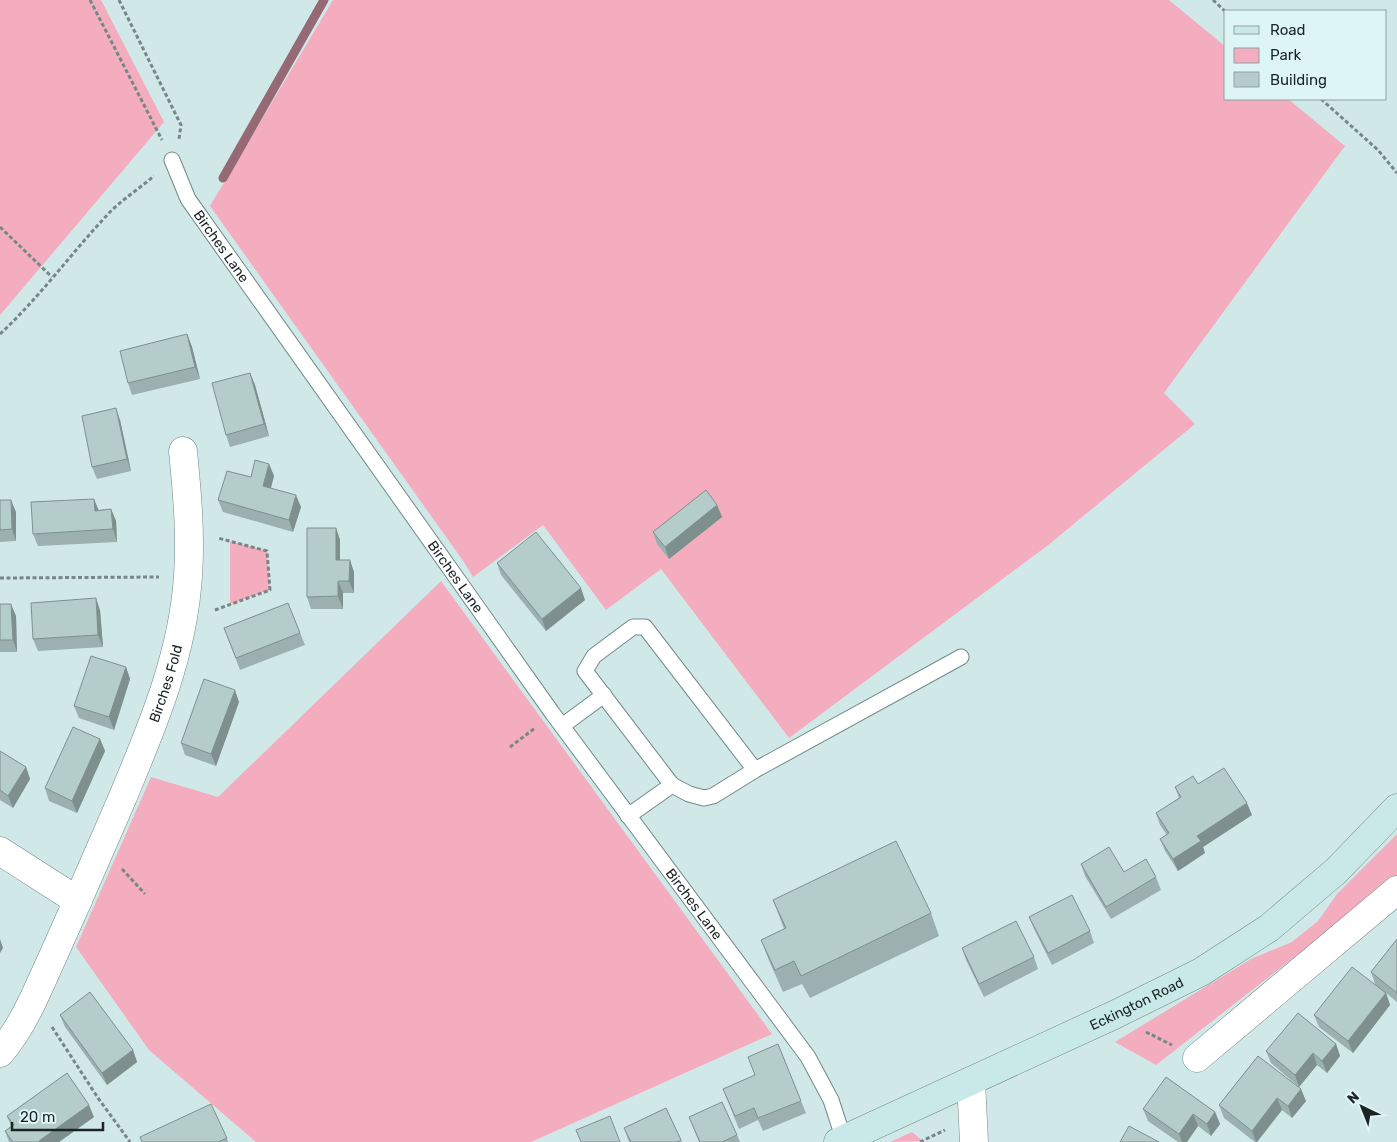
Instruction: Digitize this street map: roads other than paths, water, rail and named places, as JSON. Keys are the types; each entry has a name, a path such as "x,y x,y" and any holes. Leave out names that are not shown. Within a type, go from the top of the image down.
{"main road":[{"name":"Eckington Road","path":"841,1141 1114,1015 1201,972 1268,928 1336,871 1397,808"}],"street":[{"name":"Birches Fold","path":"5,1048 22,1022 33,1000 78,901 145,744 165,692 181,622 188,576 189,530 182,451"},
{"path":"0,851 78,901"},
{"path":"1197,1058 1397,890"},
{"path":"971,1081 974,1142"}],"lane":[{"name":"Birches Lane","path":"172,160 188,199 558,720 808,1057 831,1100 841,1141"},
{"path":"755,770 645,627 633,628 594,656 585,670 672,785 689,794 704,798 713,796 755,770 961,657"},
{"path":"558,720 604,695"},
{"path":"628,816 672,785"}],"waterway":[{"path":"223,178 324,0"}]}
